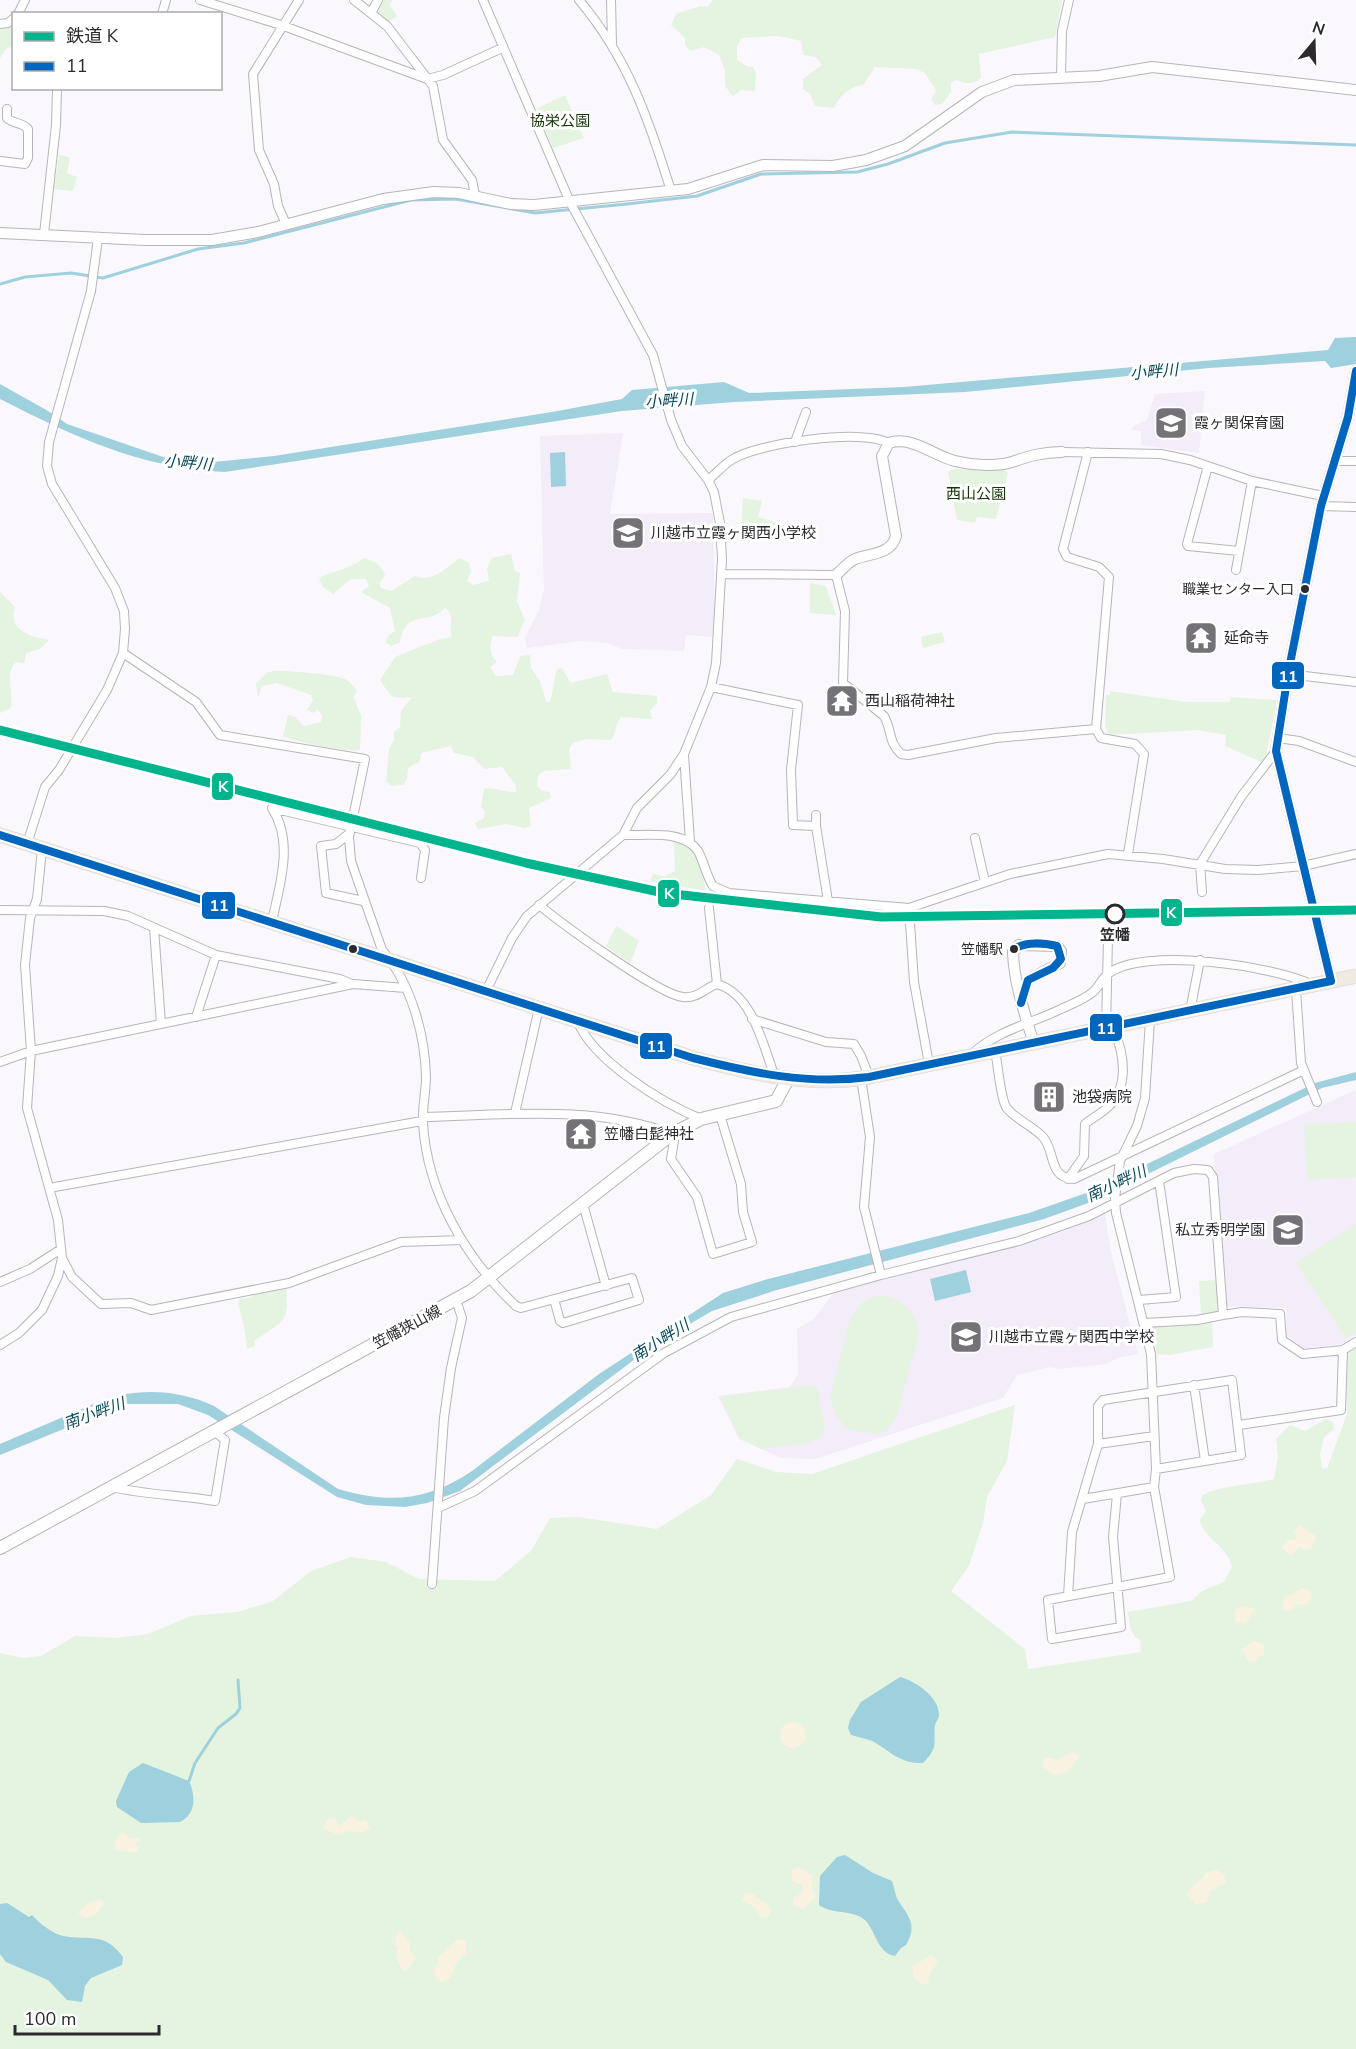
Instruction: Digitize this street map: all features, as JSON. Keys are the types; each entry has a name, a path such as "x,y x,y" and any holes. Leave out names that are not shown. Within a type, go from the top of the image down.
{"main road":[{"path":"0,835 693,1058 782,1078 818,1082 865,1078 1356,976"},
{"name":"笠幡狭山線","path":"0,1548 456,1300 488,1280 672,1134 701,1119 776,1101 782,1078"}],"street":[{"path":"200,0 281,25 428,79 443,75 502,48"},
{"path":"286,224 278,206 274,184 259,150 253,74 281,25 299,0"},
{"path":"354,0 387,26 433,86 442,140 472,180 475,195"},
{"path":"372,13 378,0"},
{"path":"483,0 570,202 647,344 670,417 682,446 708,480 720,523 722,574 719,644 711,687 684,754 670,775 638,808 623,835 527,916 512,938 486,991"},
{"path":"579,0 612,43 629,74 655,139 671,191"},
{"path":"611,0 612,43"},
{"path":"1062,77 1062,31 1069,0"},
{"path":"0,233 212,240 409,194 447,192 475,195 511,204 534,205 671,191 701,186 763,165 833,166 888,154 919,138 982,92 1014,80 1099,76 1152,67 1356,90"},
{"path":"44,234 56,125 57,90"},
{"path":"0,161 22,165 28,158 28,129 24,125 11,122 7,118 7,109"},
{"path":"27,844 45,787 59,770 100,704 123,652 125,629 121,603 115,588 52,484 47,466 49,442 91,291 98,238"},
{"path":"1331,981 1276,751 1288,674 1322,501 1350,410 1356,371"},
{"path":"795,442 806,412"},
{"path":"708,480 732,459 746,453 795,442 875,437 889,443 899,440 908,442 954,461 968,463 1004,463 1030,455 1062,453 1161,454 1209,466 1322,501 1356,507"},
{"path":"722,574 836,575 853,560 886,550 893,544 896,536 882,456 889,443"},
{"path":"1088,453 1063,549 1067,556 1099,567 1108,577 1096,729 1101,738 1135,744 1144,754 1128,854"},
{"path":"1335,461 1356,461"},
{"path":"1209,466 1187,544 1188,546 1239,551"},
{"path":"1236,570 1252,481"},
{"path":"836,575 846,611 843,683 884,716 889,723 890,740 901,754 908,755 996,738 1096,729"},
{"path":"123,652 196,702 220,735 365,759 351,831 351,861 363,901 382,950 393,962 406,988 423,1045 426,1079 423,1119 427,1151 439,1194 462,1240 488,1280 521,1308 554,1299 606,1286 632,1278 639,1300 563,1323 560,1321 554,1299"},
{"path":"1288,674 1356,682"},
{"path":"711,687 798,705 792,750 793,825 816,826"},
{"path":"1278,738 1299,741 1356,762"},
{"path":"1202,892 1200,864 1237,803 1276,751"},
{"path":"684,754 690,842 702,860 709,880 720,890 909,908 985,882 1088,858 1128,854 1225,869 1247,870 1303,866 1356,854"},
{"path":"272,921 285,846 282,823 272,808 351,831 420,843 425,850 421,878"},
{"path":"816,815 828,901"},
{"path":"351,831 336,844 321,846 326,893 363,901"},
{"path":"623,835 674,837 690,842"},
{"path":"975,838 985,882"},
{"path":"42,849 34,910 30,918 25,965 31,1052 27,1108 58,1220 62,1253 72,1277 101,1304 131,1303 152,1310 289,1283 401,1242 462,1240"},
{"path":"539,905 639,975 675,996 694,996 717,984"},
{"path":"709,908 717,984"},
{"path":"909,908 914,982 929,1064"},
{"path":"0,909 104,911 128,916 216,955 340,979 353,984"},
{"path":"154,928 161,1024"},
{"path":"1068,1179 1084,1156 1085,1124 1110,1106 1117,1093 1124,1065 1122,1051 1109,1029 1108,936"},
{"path":"1021,1003 1028,980 1060,963 1061,951 1058,946 1015,947 1014,967 1021,1003 1034,1044"},
{"path":"196,1017 216,955"},
{"path":"1190,1011 1200,960"},
{"path":"969,1056 982,1045 1093,992 1107,974 1129,966 1151,962 1200,960 1281,973 1313,985"},
{"path":"0,1062 31,1052 353,984 406,988"},
{"path":"717,984 732,991 752,1019 782,1078"},
{"path":"1296,989 1304,1070 1317,1102"},
{"path":"515,1113 539,1008"},
{"path":"752,1019 825,1042 854,1044 861,1056 870,1137 864,1207 880,1273"},
{"path":"576,1020 589,1042 634,1082 674,1108 701,1119"},
{"path":"1117,1494 1113,1537 1116,1588 1121,1627 1052,1639 1046,1602 1068,1596 1116,1588 1170,1578 1154,1487 1156,1469 1153,1364 1115,1201 1122,1159 1137,1126 1145,1098 1150,1020"},
{"path":"995,1051 1006,1107 1045,1139 1059,1175 1068,1179 1074,1179 1122,1159 1304,1070"},
{"path":"49,1188 423,1119 501,1116 515,1113 576,1113 637,1124 672,1134 675,1140 671,1159 697,1197 712,1253 752,1242 743,1212 741,1184 720,1115"},
{"path":"438,1506 475,1491 664,1353 731,1317 880,1273 1019,1241 1067,1225 1174,1173 1194,1169 1208,1170 1213,1177 1223,1315"},
{"path":"1139,1300 1176,1297 1159,1181"},
{"path":"583,1204 606,1286"},
{"path":"0,1282 62,1253"},
{"path":"0,1344 19,1333 42,1310 58,1276 62,1253"},
{"path":"432,1584 451,1368 462,1318 456,1300"},
{"path":"1144,1323 1197,1320 1242,1312 1275,1313 1282,1317 1282,1340 1303,1354 1343,1350 1356,1342"},
{"path":"1239,1425 1341,1410 1343,1350"},
{"path":"1068,1596 1072,1532 1098,1444 1098,1407 1103,1400 1232,1380 1241,1455 1156,1469"},
{"path":"1194,1385 1205,1461"},
{"path":"112,1487 144,1493 199,1497 215,1501 225,1440 216,1430"},
{"path":"1098,1444 1154,1436"},
{"path":"1083,1499 1154,1487"}],"shaded area":[{"name":"霞ヶ関保育園","path":"1205,391 1199,453 1141,445 1141,431 1131,430 1135,425 1147,420 1155,394"},
{"name":"川越市立霞ヶ関西小学校","path":"623,433 610,514 713,513 715,637 686,635 684,651 622,649 608,643 581,641 527,648 525,638 539,610 544,589 540,436"},
{"name":"私立秀明学園","path":"1356,1090 1356,1335 1342,1344 1304,1348 1286,1335 1287,1308 1227,1306 1214,1154"},
{"name":"川越市立霞ヶ関西中学校","path":"1100,1215 1105,1215 1111,1252 1138,1354 1118,1358 1106,1364 1059,1369 1051,1367 1017,1375 1003,1398 815,1459 781,1458 739,1439 718,1396 790,1387 798,1374 797,1329 814,1319 833,1294 919,1269 1020,1245 1065,1231"}],"green space":[{"path":"382,0 393,0 389,4 397,16 388,22 378,15 376,10"},
{"path":"713,0 1062,0 1055,37 979,54 981,78 972,83 956,80 951,83 951,92 942,104 935,105 931,99 936,91 925,73 916,69 875,67 863,85 846,92 834,108 815,106 810,94 803,89 803,79 822,65 816,57 803,55 801,41 778,36 741,38 737,47 737,60 753,67 756,73 755,91 741,90 733,96 725,86 725,71 719,55 704,47 690,51 685,45 685,38 671,25 676,14 700,6 707,7"},
{"path":"12,24 12,46 6,49 0,58 0,29"},
{"name":"協栄公園","path":"565,95 584,138 553,148 536,109"},
{"path":"59,155 70,157 67,173 77,177 73,191 54,189"},
{"name":"西山公園","path":"953,469 1005,470 1008,473 996,519 977,517 975,523 957,520 948,472"},
{"path":"743,498 762,501 758,517 777,523 770,542 741,531"},
{"path":"511,554 515,571 520,573 517,601 525,620 517,637 493,636 491,650 497,662 490,667 496,676 513,675 520,656 530,655 531,668 540,681 546,702 550,702 557,669 562,668 571,683 607,674 613,692 657,696 657,703 650,711 652,719 621,717 611,740 586,739 573,743 569,749 571,769 544,771 538,775 537,786 542,791 550,792 551,798 529,808 531,826 525,828 506,824 478,829 475,823 484,818 485,812 481,807 484,789 516,792 516,786 502,767 484,769 473,757 454,753 451,746 421,753 420,761 408,768 407,779 403,785 392,786 386,782 389,749 394,740 394,732 400,727 401,711 412,697 393,696 380,680 395,657 440,639 452,637 450,614 445,608 432,616 412,621 403,632 400,642 391,646 385,642 395,631 390,608 361,592 369,586 366,579 351,579 333,594 322,586 319,578 354,565 364,558 381,568 385,575 380,583 381,588 391,591 415,576 427,578 432,576 460,558 469,563 471,572 467,581 473,585 489,581 487,568 492,558"},
{"path":"810,583 826,586 836,615 810,613"},
{"path":"0,592 15,607 15,622 18,627 29,635 49,640 40,649 26,653 24,663 16,662 12,667 11,708 0,713"},
{"path":"942,632 945,642 923,648 921,637"},
{"path":"267,672 324,675 350,682 357,691 353,697 361,715 360,750 321,746 283,736 288,715 295,717 304,726 321,722 322,715 318,710 313,713 307,710 313,700 311,695 277,683 262,686 258,698 256,684"},
{"path":"1110,691 1186,702 1229,702 1231,697 1277,700 1266,756 1261,762 1225,746 1226,735 1198,730 1109,735 1105,726 1106,695 1110,695"},
{"path":"674,839 682,842 694,852 706,891 650,881 653,874 665,876 675,871"},
{"path":"616,926 639,941 630,963 606,946"},
{"path":"1356,1122 1356,1177 1307,1180 1304,1125"},
{"path":"1356,1224 1356,1332 1346,1338 1296,1263"},
{"path":"1218,1280 1220,1314 1201,1317 1199,1281"},
{"path":"287,1287 287,1306 282,1321 254,1341 255,1346 247,1349 238,1304 240,1299 252,1297 254,1293"},
{"path":"879,1295 894,1299 906,1306 914,1317 919,1332 897,1415 887,1431 875,1434 848,1429 836,1416 830,1397 850,1319 861,1303"},
{"path":"1212,1320 1213,1347 1169,1355 1157,1354 1151,1325"},
{"path":"1356,1348 1356,2049 0,2049 0,1653 24,1658 41,1656 75,1636 116,1638 148,1634 191,1616 238,1612 273,1601 311,1571 351,1557 386,1562 419,1579 495,1581 531,1551 550,1518 579,1517 657,1529 711,1495 737,1459 776,1472 812,1474 1015,1405 1007,1461 987,1497 983,1523 969,1566 951,1591 1025,1649 1028,1669 1141,1652 1140,1640 1132,1631 1128,1612 1191,1601 1202,1591 1224,1582 1232,1567 1226,1554 1202,1526 1200,1519 1206,1511 1201,1501 1202,1495 1228,1487 1274,1479 1278,1457 1276,1439 1290,1425 1305,1431 1326,1419 1333,1422 1334,1429 1324,1437 1320,1454 1322,1469 1327,1468 1347,1414 1346,1354"},
{"path":"812,1385 817,1388 825,1429 822,1436 808,1443 760,1449 740,1438 720,1397"}],"sand":[{"path":"1299,1525 1316,1536 1311,1549 1305,1550 1299,1547 1291,1555 1282,1548 1286,1541 1297,1539 1294,1532"},
{"path":"1302,1588 1312,1592 1310,1602 1304,1605 1298,1604 1288,1612 1282,1609 1284,1598"},
{"path":"1243,1606 1254,1609 1246,1624 1235,1622 1235,1610"},
{"path":"1255,1641 1263,1644 1265,1649 1263,1656 1259,1656 1254,1662 1247,1659 1242,1649"},
{"path":"793,1722 803,1725 806,1735 803,1745 793,1748 783,1745 780,1735 783,1725"},
{"path":"1072,1752 1079,1757 1067,1772 1054,1775 1043,1767 1042,1761 1046,1757 1059,1760"},
{"path":"351,1816 359,1821 366,1820 370,1828 363,1833 348,1831 339,1835 323,1829 327,1820 334,1818 340,1826"},
{"path":"123,1832 129,1838 141,1838 141,1841 134,1844 140,1847 136,1853 114,1850 117,1836"},
{"path":"799,1867 812,1875 812,1887 816,1896 803,1909 793,1904 793,1898 802,1893 802,1885 792,1881 792,1870"},
{"path":"1217,1870 1224,1875 1226,1883 1210,1891 1206,1903 1195,1904 1187,1894 1188,1891 1205,1873"},
{"path":"750,1892 770,1907 770,1914 766,1918 760,1916 755,1907 742,1901 744,1894"},
{"path":"101,1899 104,1904 95,1915 86,1918 78,1914 87,1903"},
{"path":"401,1932 410,1943 409,1949 416,1958 407,1970 403,1971 397,1956 399,1947 395,1945 397,1933"},
{"path":"458,1939 466,1941 466,1953 457,1962 450,1978 442,1982 437,1979 433,1970 438,1964 438,1957"},
{"path":"931,1955 937,1960 937,1964 930,1972 928,1984 923,1985 914,1978 912,1967"}],"water":[{"name":"小畔川","path":"1356,337 1356,364 1331,368 1325,361 1209,368 965,392 734,402 622,411 225,472 194,469 136,457 82,438 0,399 0,384 67,424 169,459 214,462 274,456 552,412 622,399 632,390 724,382 749,393 904,387 1328,350 1335,338"},
{"path":"565,452 566,486 551,487 550,453"},
{"name":"南小畔川","path":"1356,1072 1356,1080 1322,1088 1091,1202 1044,1219 777,1290 712,1311 651,1347 460,1491 427,1503 405,1507 366,1505 337,1497 208,1415 178,1404 125,1404 0,1455 0,1444 105,1399 132,1393 160,1392 188,1397 214,1406 338,1489 374,1497 391,1498 424,1494 440,1489 472,1471 599,1374 723,1293 768,1279 1029,1213 1089,1192 1315,1083"},
{"path":"966,1270 971,1292 935,1301 930,1279"},
{"path":"900,1677 926,1691 938,1709 939,1716 935,1725 933,1749 923,1763 899,1758 873,1741 851,1735 848,1728 861,1702"},
{"path":"143,1763 189,1781 193,1793 193,1804 185,1819 180,1822 141,1823 117,1807 116,1801 129,1772"},
{"path":"845,1855 873,1873 892,1881 897,1898 911,1926 910,1938 895,1956 884,1951 865,1920 854,1914 830,1910 819,1905 820,1876 837,1857"},
{"path":"7,1903 29,1917 32,1915 46,1928 59,1935 103,1940 109,1943 123,1957 122,1965 91,1978 85,1986 82,2002 67,2000 48,1980 6,1962 0,1954 0,1904"}],"waterway":[{"path":"0,284 25,277 71,273 103,278 198,249 244,243 411,200 456,199 535,213 627,204 697,196 761,174 857,172 888,164 945,143 1012,132 1356,145"},
{"path":"189,1781 195,1763 218,1728 240,1708 238,1680"}],"rail line":[{"name":"K","path":"0,730 526,863 664,893 881,917 1356,910"}],"transit line":[{"name":"11","path":"1331,981 1276,751 1288,674 1321,506 1348,417 1356,371"},
{"name":"11","path":"0,835 693,1058 780,1076 824,1080 869,1077 1331,981"},
{"name":"11","path":"1014,949 1030,944 1057,946 1061,959 1053,968 1028,980 1021,1003"}],"place":[{"name":"霞ヶ関保育園","path":"1171,423"},
{"name":"川越市立霞ヶ関西小学校","path":"628,533"},
{"name":"職業センター入口","path":"1305,589"},
{"name":"延命寺","path":"1201,638"},
{"name":"西山稲荷神社","path":"842,701"},
{"name":"笠幡","path":"1115,914"},
{"name":"笠幡駅","path":"1014,949"},
{"name":"池袋病院","path":"1049,1097"},
{"name":"笠幡白髭神社","path":"581,1134"},
{"name":"私立秀明学園","path":"1288,1230"},
{"name":"川越市立霞ヶ関西中学校","path":"966,1337"}]}
